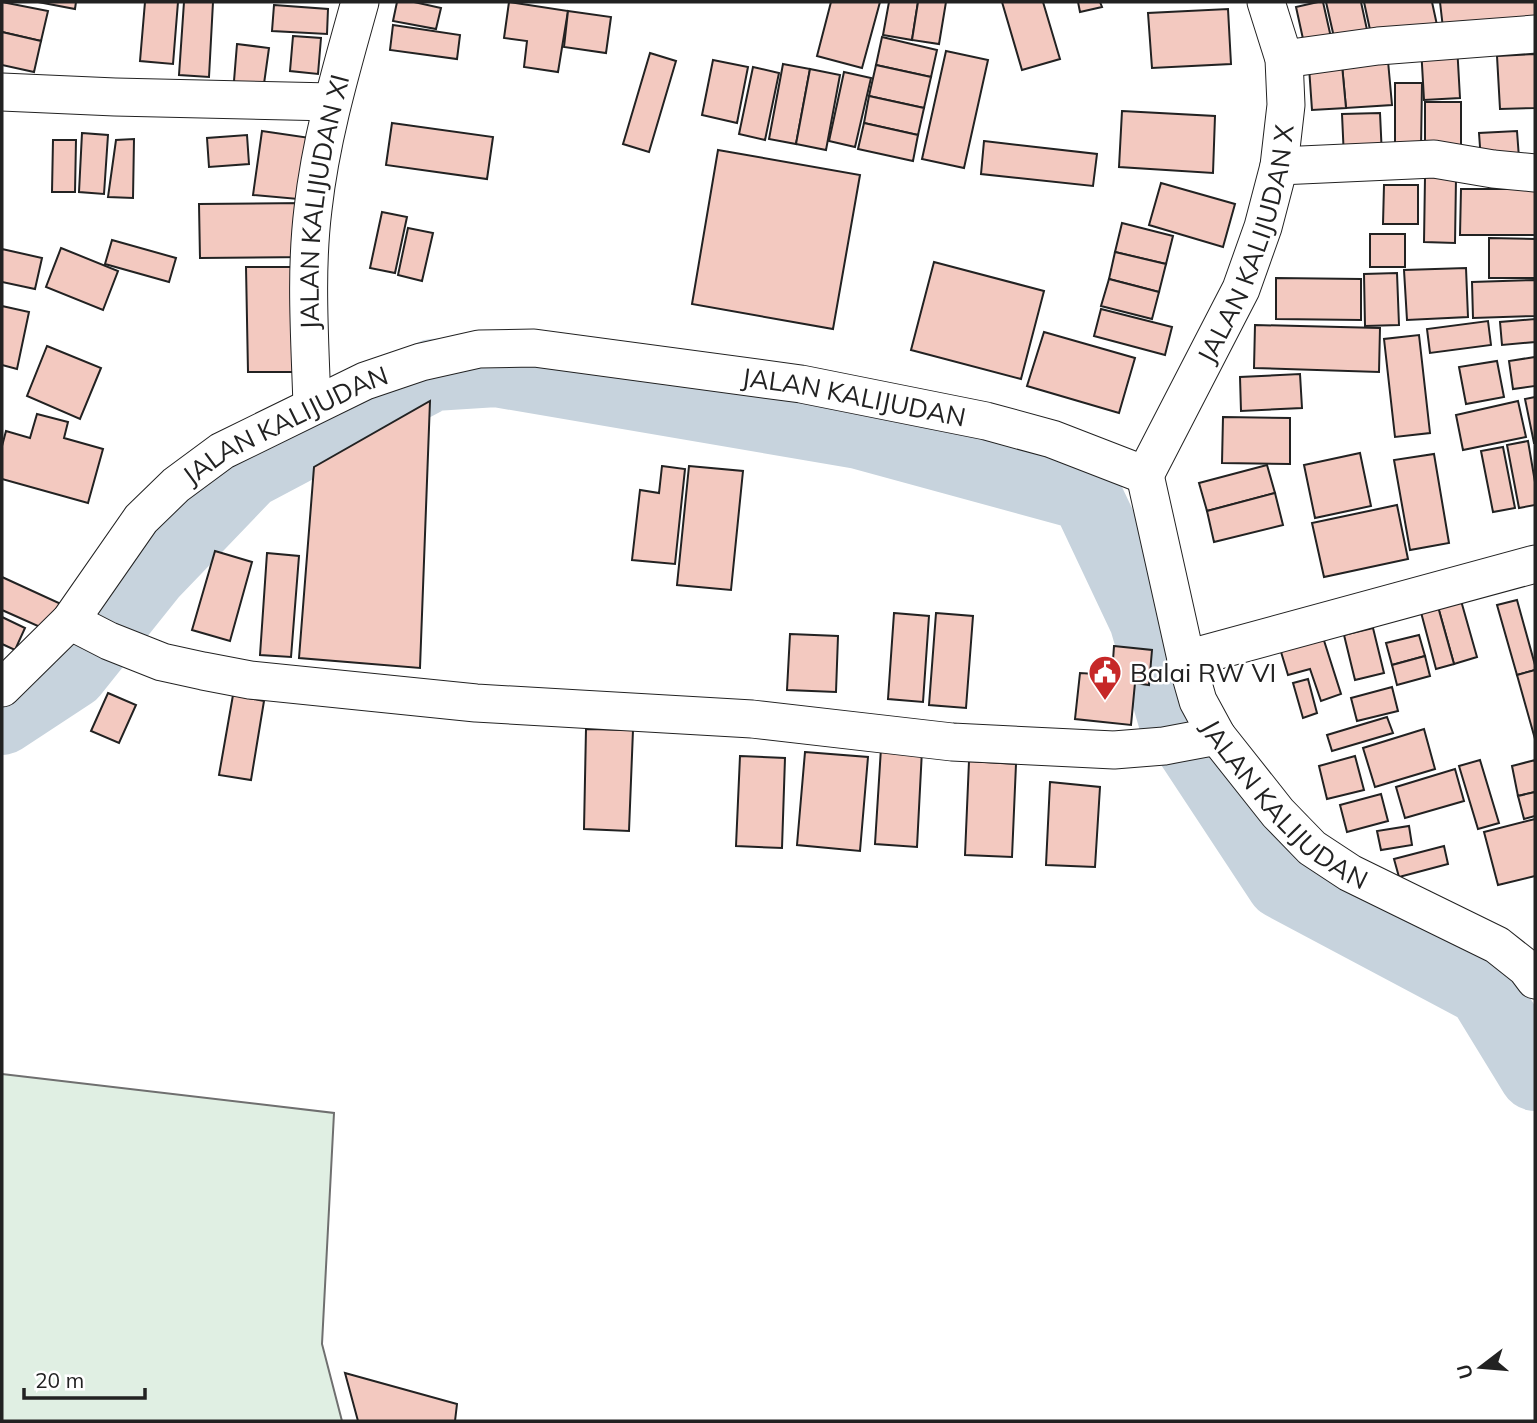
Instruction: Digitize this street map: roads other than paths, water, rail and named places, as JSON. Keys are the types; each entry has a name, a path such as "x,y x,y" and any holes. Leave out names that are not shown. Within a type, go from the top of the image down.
{"street":[{"name":"JALAN KALIJUDAN XI","path":"312,406 308,294 313,209 331,102 360,2"},
{"name":"JALAN KALIJUDAN X","path":"1145,475 1241,289 1263,227 1279,166 1286,105 1284,59 1266,2"},
{"path":"1284,59 1378,46 1535,34"},
{"path":"2,92 331,102"},
{"path":"1279,166 1434,159 1493,170 1535,173"},
{"name":"JALAN KALIJUDAN","path":"2,688 87,630 141,519 176,485 222,451 365,381 421,362 479,349 534,348 801,384 985,421 1052,439 1145,475 1198,701 1193,741 1278,813 1312,848 1350,873 1497,945 1535,980"},
{"path":"1186,659 1535,565"},
{"path":"87,630 162,662 250,680 476,703 752,719 952,742 1114,750 1193,741"}],"waterway":[{"path":"2,719 72,673 152,573 248,473 433,375 496,371 859,433 1086,495 1145,620 1174,719 1282,883 1483,990 1535,1075"}],"place":[{"name":"Balai RW VI","path":"1105,702"}]}
